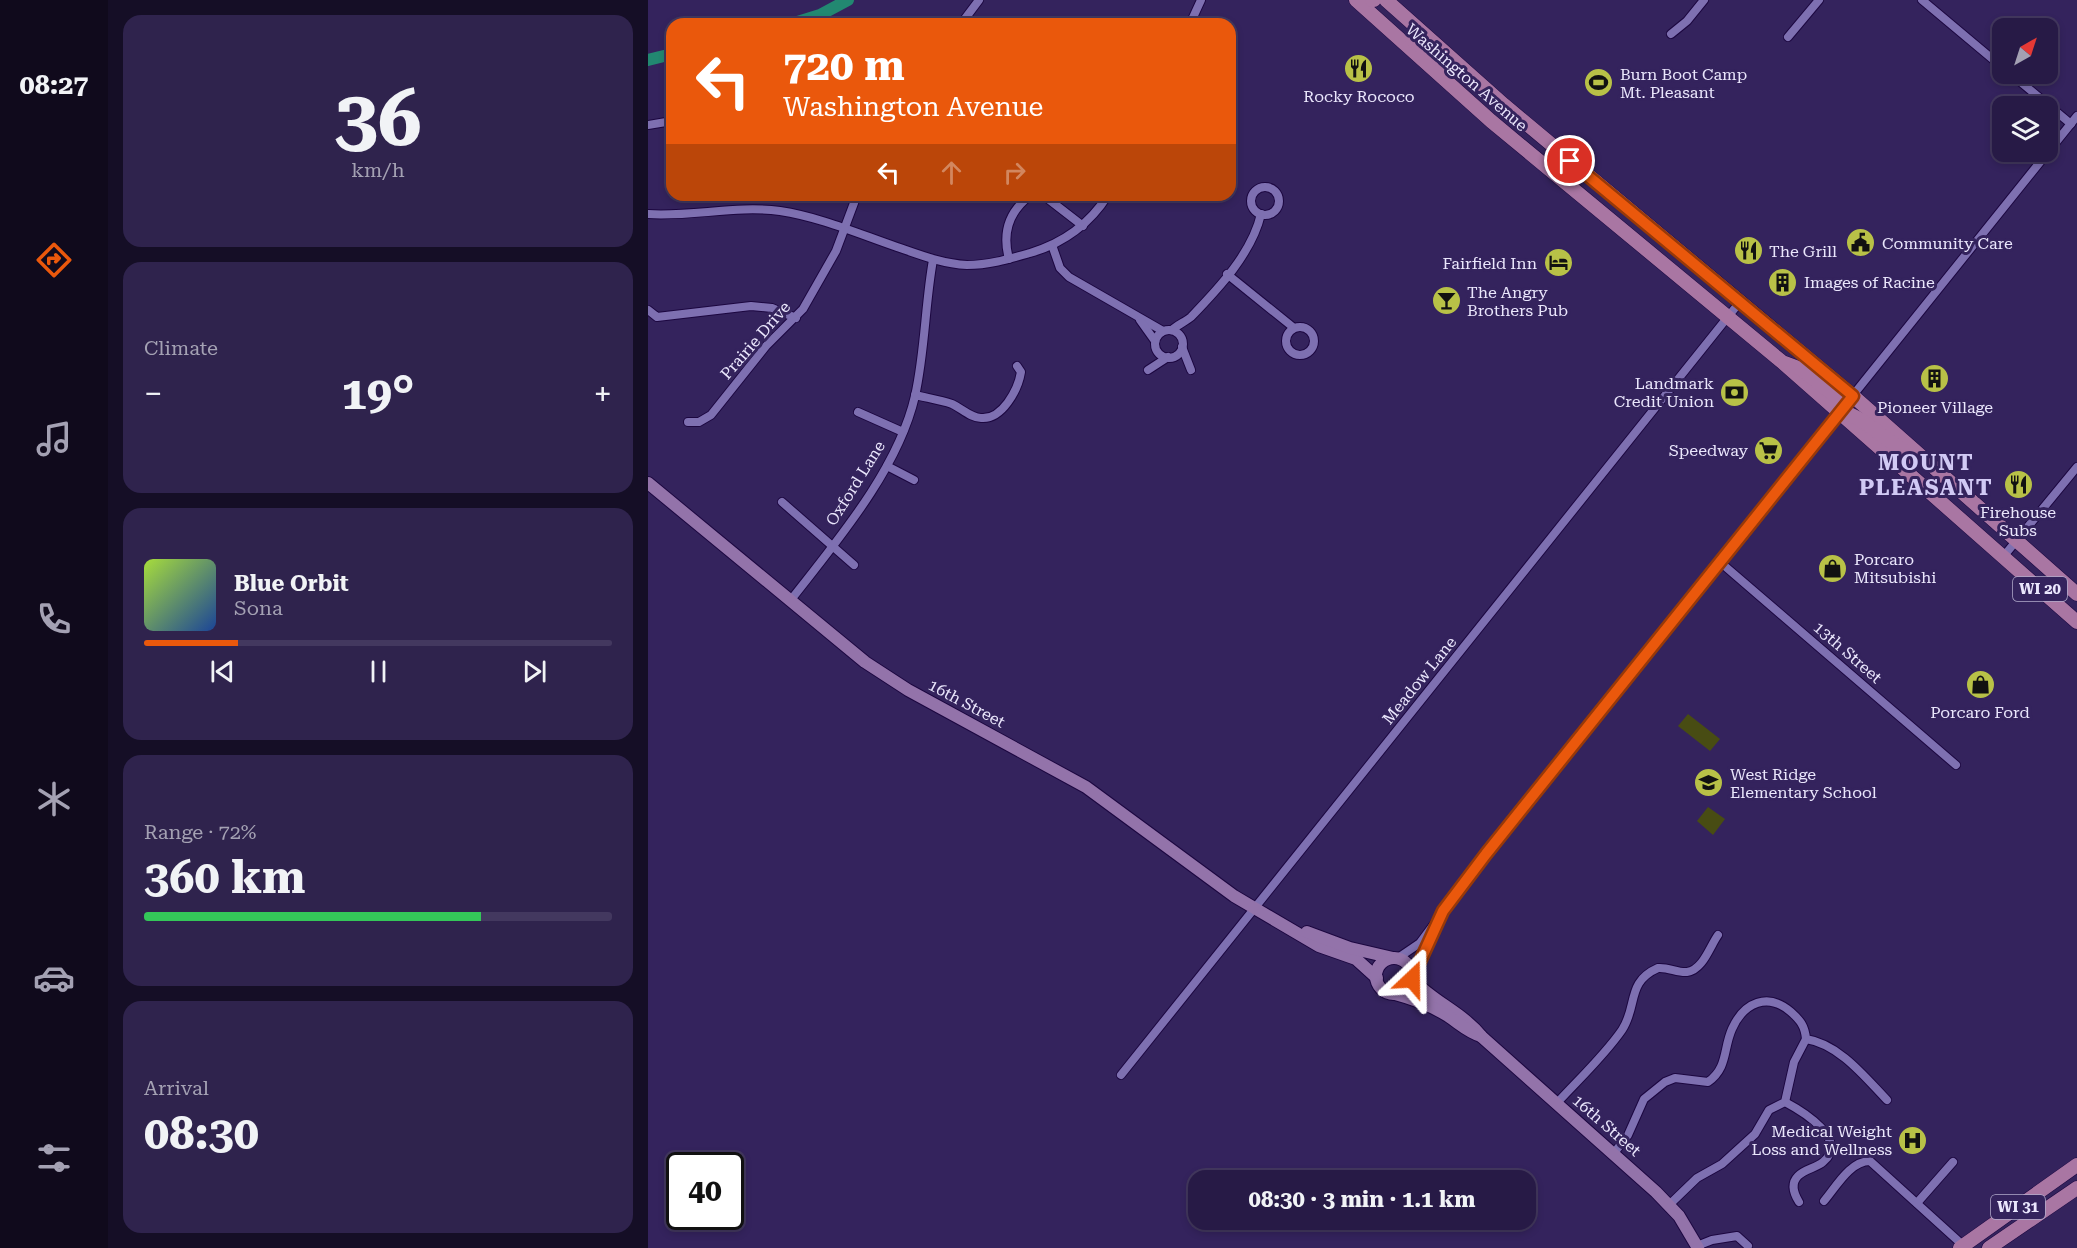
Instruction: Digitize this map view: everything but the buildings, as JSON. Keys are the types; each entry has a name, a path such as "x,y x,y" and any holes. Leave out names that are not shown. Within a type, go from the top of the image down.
{"main road":[{"name":"Washington Avenue","path":"1356,0 1373,3 1491,120 1726,319 1780,361 2077,622"},
{"name":"Washington Avenue","path":"1386,0 1481,85 1853,396 2077,594"},
{"path":"1373,3 1424,49 1481,85"},
{"path":"1780,361 1802,369 1839,399 1853,396"},
{"path":"1839,412 1845,411 1857,415 1898,449 1941,474"},
{"name":"WI 31","path":"1963,1247 2077,1165"},
{"name":"WI 31","path":"1989,1248 2077,1188"}],"street":[{"path":"966,18 979,0"},
{"path":"1193,18 1201,0"},
{"path":"1671,34 1687,21 1704,0"},
{"path":"1788,37 1819,0"},
{"path":"1922,0 1992,59"},
{"path":"1377,978 1379,967 1420,943 1839,412 2074,120 2025,84"},
{"path":"648,125 666,122"},
{"name":"Prairie Drive","path":"688,422 699,422 711,415 766,346 796,318 831,261 855,201"},
{"path":"1009,259 1005,240 1006,227 1026,201"},
{"path":"1051,201 1083,226"},
{"path":"648,214 756,209 801,215 933,260 966,265 1009,259 1052,245 1083,226 1103,201"},
{"path":"1188,319 1188,327 1182,342 1171,357 1148,370 1156,346 1167,331 1188,319 1249,247 1257,232 1261,214"},
{"path":"1052,245 1060,268 1069,277 1140,320 1167,331 1182,342 1191,370 1156,346 1140,320"},
{"name":"Oxford Lane","path":"790,601 832,547 887,466 903,432 915,395 933,260"},
{"path":"1227,274 1294,328"},
{"name":"Meadow Lane","path":"1122,1075 1739,303"},
{"path":"648,310 657,317 751,306 772,308 796,318"},
{"path":"915,395 951,404 980,418 993,416 1007,403 1020,381 1021,372 1017,366"},
{"path":"858,412 903,432"},
{"path":"887,466 914,480"},
{"path":"2003,557 2077,467"},
{"name":"16th Street","path":"648,483 866,662 903,686 1086,787 1255,909 1289,926 1350,948 1396,958 1408,964 1412,977 1433,999 1470,1021 1482,1037 1614,1153 1669,1205 1698,1247"},
{"path":"782,502 855,565"},
{"name":"13th Street","path":"1720,562 1956,765"},
{"path":"1395,993 1404,990 1412,977 1443,911"},
{"name":"16th Street","path":"1289,926 1319,946 1356,959 1377,978 1382,989 1425,1004 1449,1017 1469,1033 1482,1037"},
{"path":"1557,1103 1622,1029 1634,991 1642,978 1658,968 1686,972 1693,970 1703,960 1718,935"},
{"path":"1614,1153 1628,1135 1644,1099 1675,1078 1708,1082 1717,1076 1724,1062 1735,1023 1755,1004 1772,1000 1782,1004 1801,1021 1806,1039 1794,1062 1785,1101 1769,1110 1755,1134 1724,1162 1697,1178 1669,1205"},
{"path":"1806,1039 1821,1043 1836,1052 1887,1100"},
{"path":"1785,1101 1808,1115 1828,1136 1832,1144 1830,1154 1824,1162 1798,1176 1794,1182 1793,1189 1799,1202"},
{"path":"1824,1201 1860,1161 1870,1161 1963,1247"},
{"path":"1917,1203 1953,1162"},
{"path":"1698,1247 1712,1240 1737,1236 1748,1246"}],"green space":[{"path":"1688,714 1720,739 1710,751 1678,726"},
{"path":"1708,807 1725,819 1713,835 1697,821"}],"waterway":[{"path":"810,18 848,0"},
{"path":"648,60 666,56"}],"place":[{"name":"Rocky Rococo","path":"1359,68"},
{"name":"Burn Boot Camp Mt. Pleasant","path":"1599,83"},
{"name":"Community Care","path":"1861,243"},
{"name":"The Grill","path":"1748,251"},
{"name":"Fairfield Inn","path":"1558,263"},
{"name":"Images of Racine","path":"1783,282"},
{"name":"The Angry Brothers Pub","path":"1446,301"},
{"name":"Pioneer Village","path":"1935,379"},
{"name":"Landmark Credit Union","path":"1735,392"},
{"name":"Speedway","path":"1769,450"},
{"name":"Firehouse Subs","path":"2018,484"},
{"name":"Porcaro Mitsubishi","path":"1833,568"},
{"name":"Porcaro Ford","path":"1980,684"},
{"name":"West Ridge Elementary School","path":"1709,783"},
{"name":"Medical Weight Loss and Wellness","path":"1913,1140"}],"district":[{"name":"MOUNT PLEASANT","path":"1926,474"}],"route":[{"path":"1412,979 1443,911 1486,854 1853,396 1570,161"}]}
